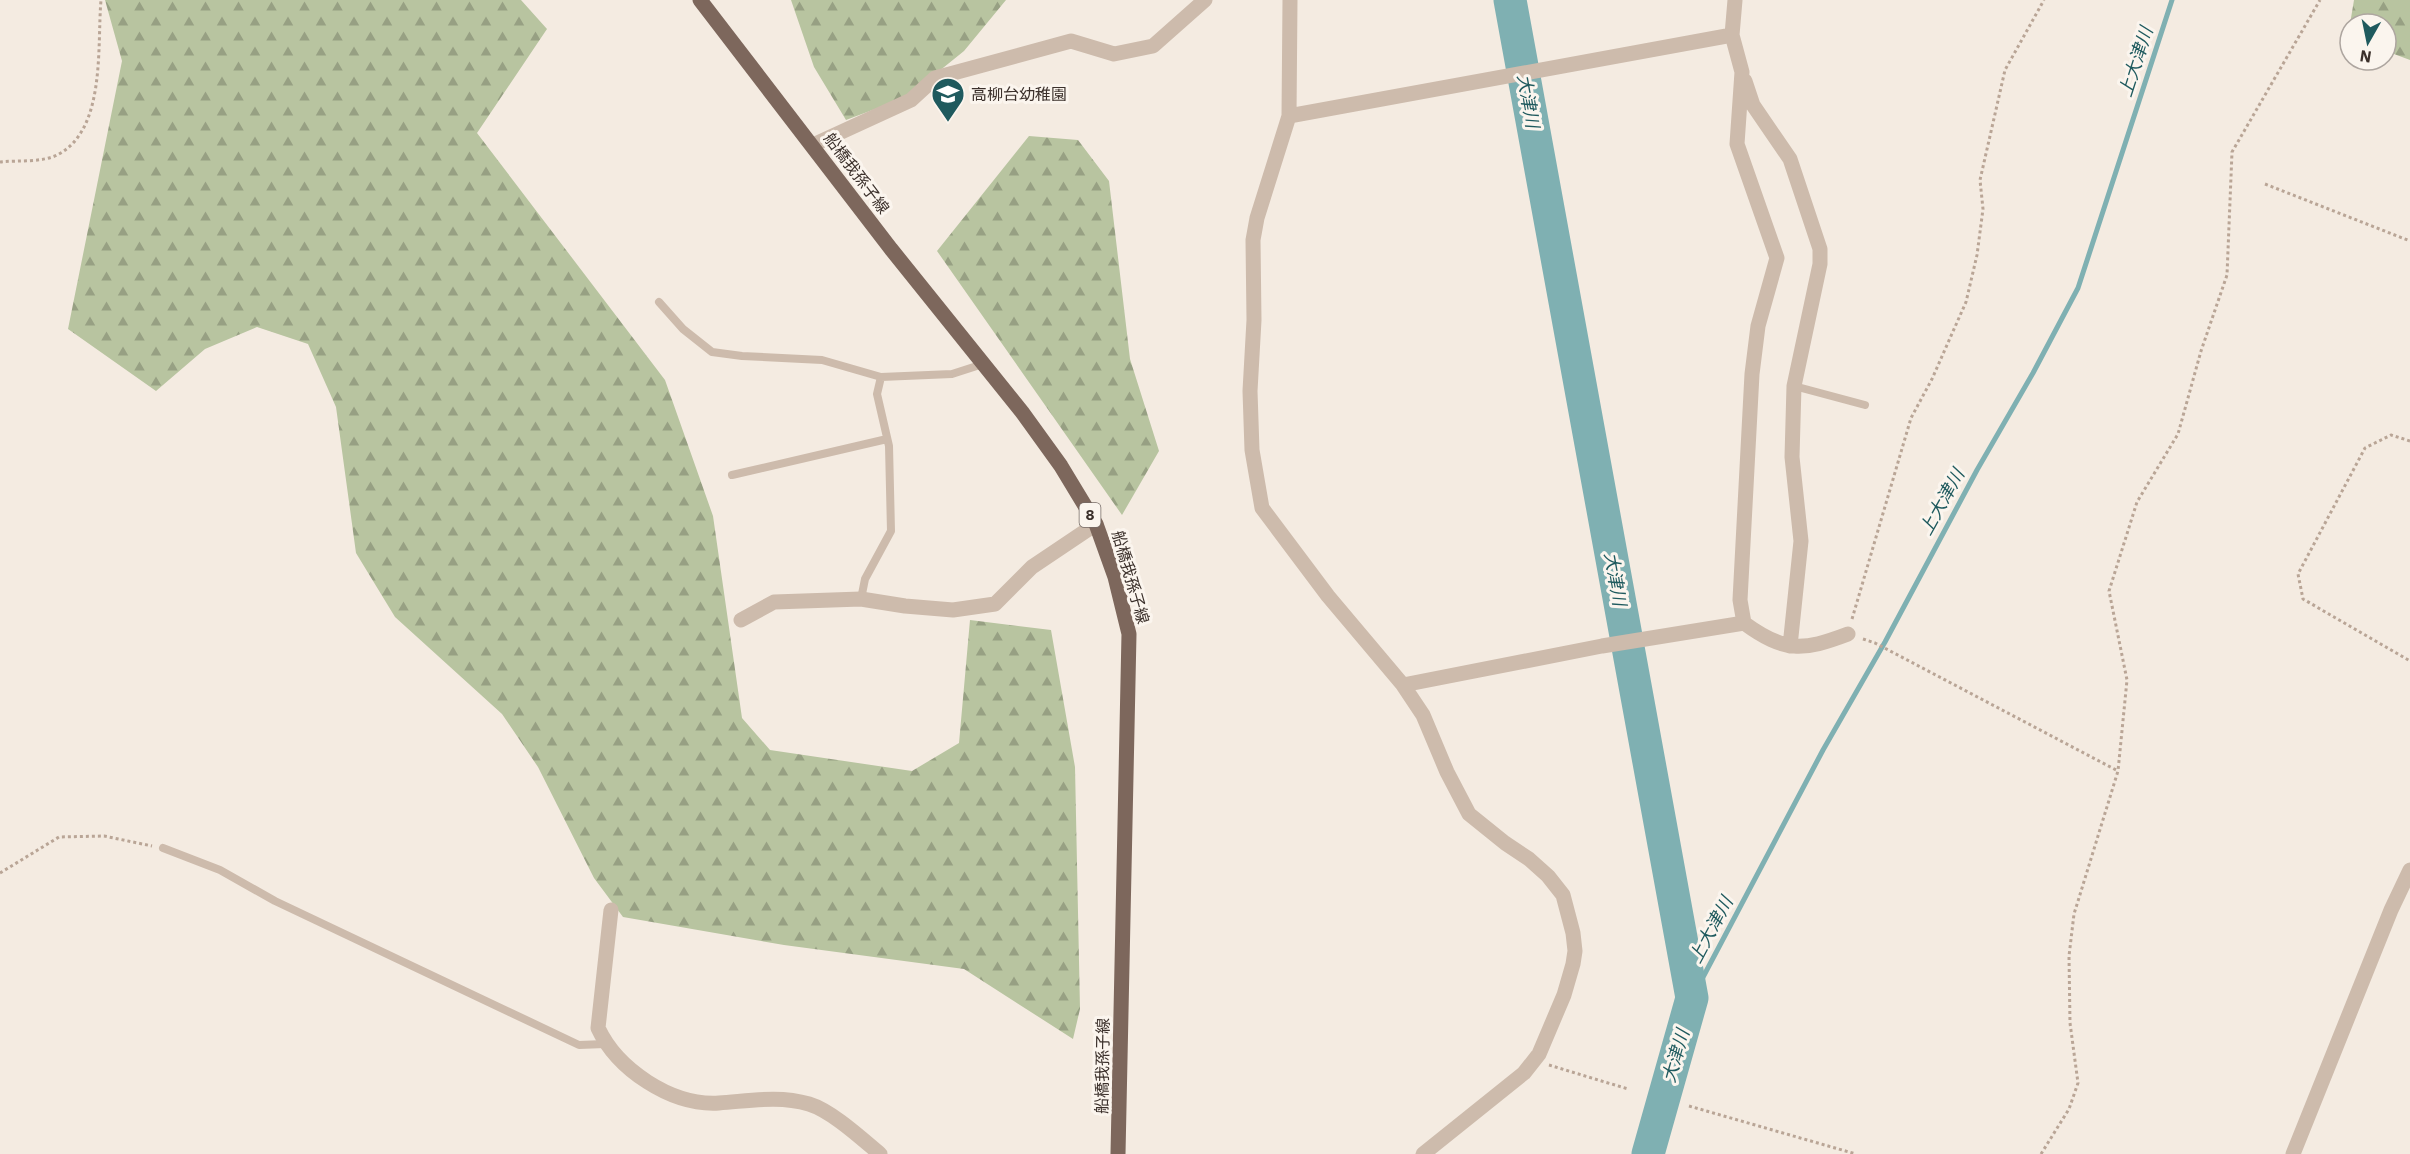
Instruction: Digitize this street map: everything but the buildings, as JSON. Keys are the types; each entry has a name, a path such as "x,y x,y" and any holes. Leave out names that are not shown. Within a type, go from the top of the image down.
{"main road":[{"name":"船橋我孫子線","path":"700,0 891,249 1022,412 1061,466 1096,524 1115,577 1129,634 1118,1154"}],"street":[{"path":"813,145 911,100 935,78 1071,40 1114,54 1153,46 1204,0"},
{"path":"1290,0 1289,116 1257,218 1253,240 1254,320 1250,391 1252,450 1262,508 1328,596 1403,685 1423,715 1447,772 1469,814 1542,870 1563,895 1573,933 1573,964 1564,995 1535,1060 1524,1073 1423,1154"},
{"path":"1735,0 1732,35 1753,105 1790,159 1820,249 1820,264 1794,386 1792,457 1801,540 1790,646"},
{"path":"1289,116 1732,35"},
{"path":"1742,72 1737,144 1778,258 1758,326 1752,374 1740,600 1744,623 1763,637 1790,646 1805,648 1848,634"},
{"path":"741,620 774,602 861,599 953,610 996,604 1032,567 1096,524"},
{"path":"1403,685 1602,646 1638,642 1744,623"},
{"path":"2293,1154 2391,910 2410,870"},
{"path":"611,910 598,1028 606,1044 629,1070 655,1086 690,1101 717,1104 761,1098 810,1104 844,1124 880,1154"}],"lane":[{"path":"659,302 683,329 712,352 742,356 822,360 881,377 952,374 983,364"},
{"path":"861,599 865,579 891,531 887,439 877,394 881,377"},
{"path":"1794,386 1864,405"},
{"path":"732,475 887,439"},
{"path":"163,848 220,870 275,902 579,1045 606,1044"}],"path":[{"path":"0,162 37,159 58,154 74,142 79,135 88,120 95,92 100,0"},
{"path":"1848,634 1911,418 1932,379 1966,302 1977,255 1983,209 1980,180 2005,70 2044,0"},
{"path":"2041,1154 2069,1109 2078,1083 2070,1023 2070,946 2074,914 2118,771 2127,681 2109,591 2137,502 2178,434 2201,351 2227,274 2232,152 2320,0"},
{"path":"2265,184 2410,241"},
{"path":"2410,441 2391,435 2365,448 2298,574 2303,599 2410,662"},
{"path":"1875,643 2118,771"},
{"path":"0,873 59,837 104,836 163,848"},
{"path":"1535,1060 1628,1089"},
{"path":"1689,1106 1856,1154"}],"green space":[{"path":"105,0 521,0 547,29 477,133 665,380 713,516 742,718 770,750 912,771 959,743 970,620 1051,630 1075,767 1080,1009 1073,1039 964,969 784,945 623,917 594,878 538,767 502,714 395,617 356,553 336,407 308,344 257,327 205,349 156,391 68,329 122,61"},
{"path":"791,0 1006,0 964,51 907,97 846,120 814,67"},
{"path":"2354,0 2410,0 2410,60 2398,56 2398,12 2352,12"},
{"path":"1029,136 1078,140 1109,181 1130,359 1159,451 1122,515 937,251"}],"waterway":[{"name":"大津川","path":"1510,0 1692,998 1648,1154"},
{"name":"上大津川","path":"1692,998 1823,750 1885,642 2078,288 2172,0"}],"place":[{"name":"高柳台幼稚園","path":"948,123"}]}
